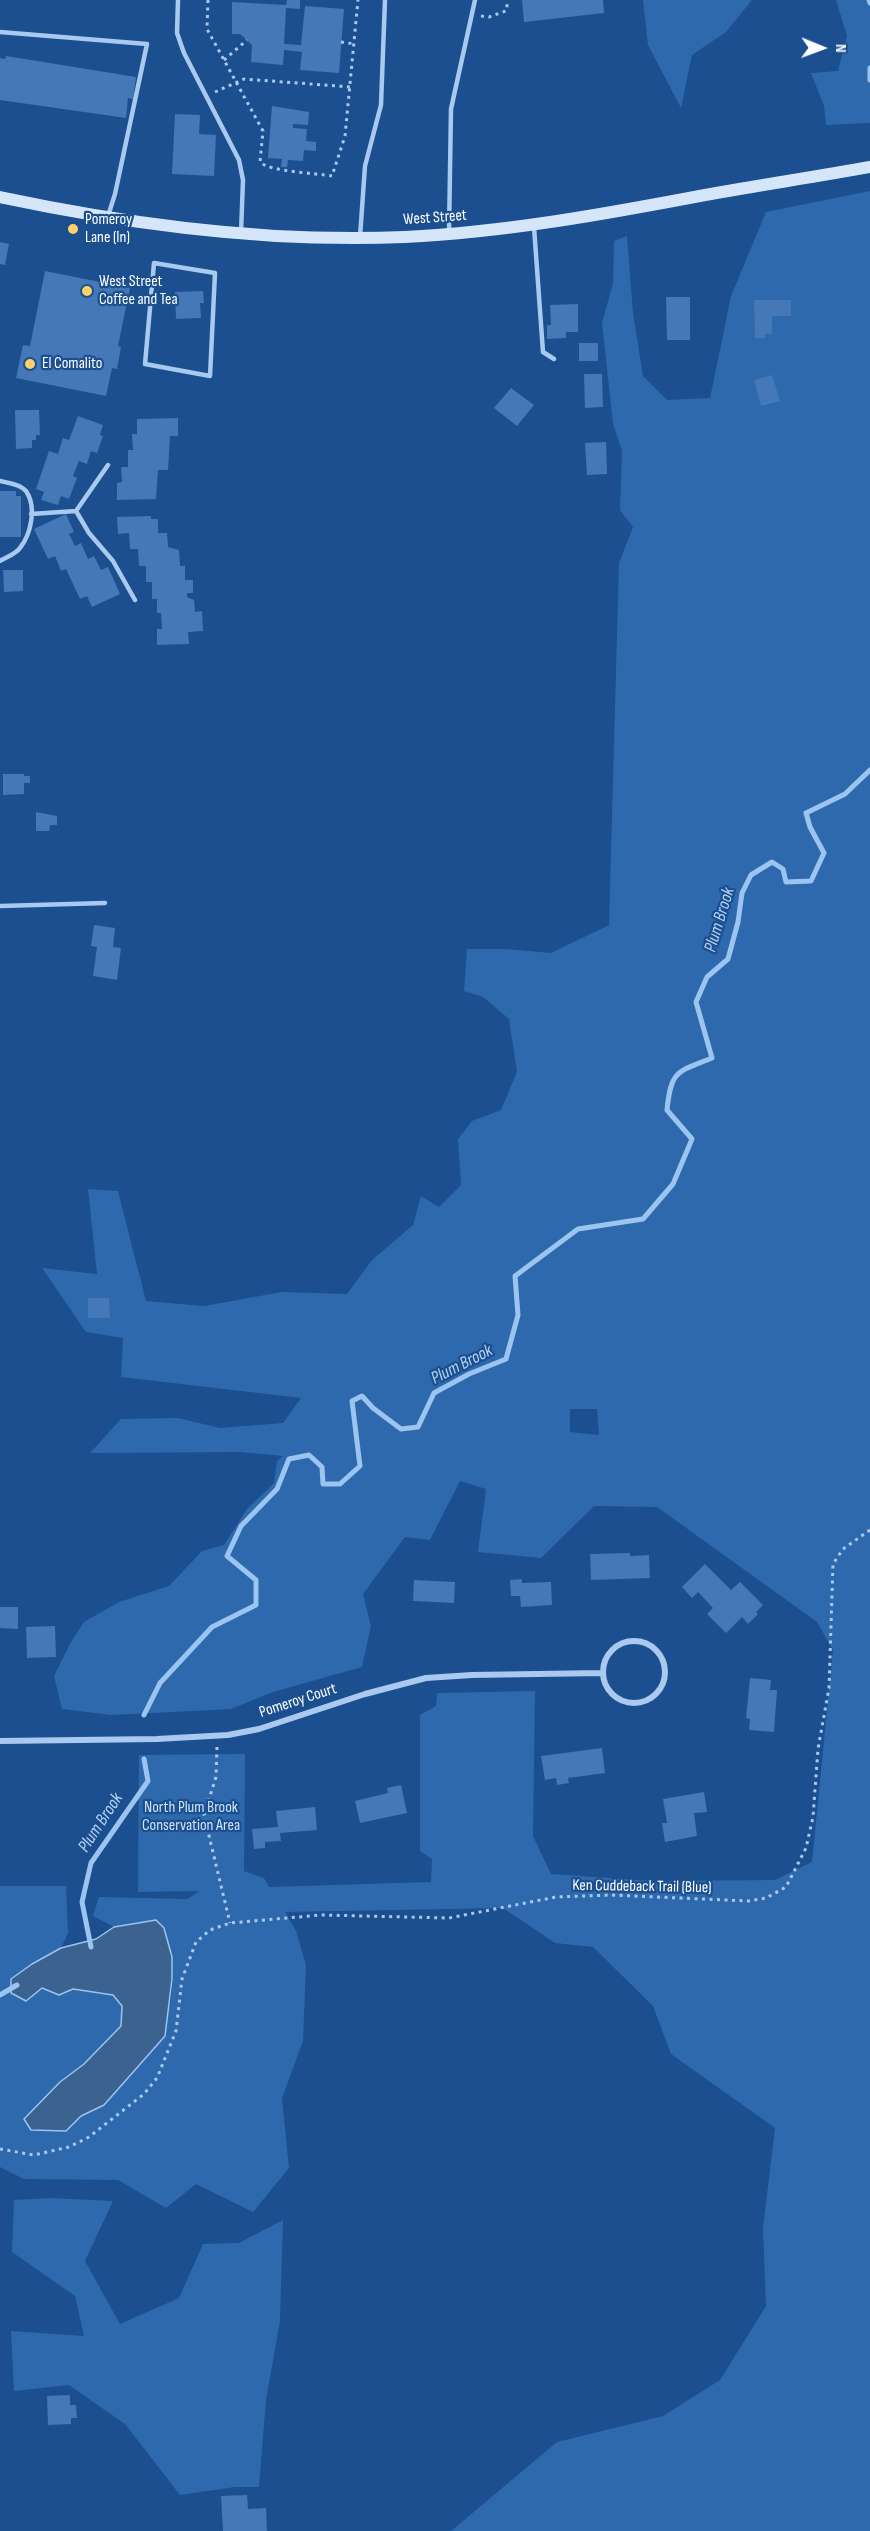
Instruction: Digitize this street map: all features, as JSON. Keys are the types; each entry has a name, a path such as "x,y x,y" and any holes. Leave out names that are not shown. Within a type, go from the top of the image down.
{"main road":[{"name":"West Street","path":"0,197 108,217 242,233 303,237 450,234 580,218 870,167"}],"street":[{"path":"634,1640 647,1643 657,1651 663,1662 665,1675 662,1686 654,1695 644,1701 633,1703 621,1701 611,1694 602,1673 604,1660 611,1650 622,1643 634,1640"},
{"name":"Pomeroy Court","path":"0,1741 217,1736 259,1729 359,1695 426,1678 602,1673"}],"lane":[{"path":"178,0 177,33 184,53 239,160 243,180 242,233"},
{"path":"360,237 365,166 381,105 385,0"},
{"path":"450,234 451,109 475,0"},
{"path":"0,32 147,44 108,217"},
{"path":"534,224 543,352 554,359"},
{"path":"154,263 215,273 210,376 145,364 154,263"},
{"path":"76,511 108,465"},
{"path":"0,481 14,484 25,490 33,508 29,529 19,550 0,561"},
{"path":"32,514 76,511"},
{"path":"76,511 89,533 113,561 135,600"},
{"path":"0,906 105,903"}],"path":[{"path":"208,0 207,29 263,131 260,162 264,166 332,176 345,136 358,0"},
{"path":"472,15 489,17 506,11 508,0"},
{"path":"224,60 247,40"},
{"path":"341,42 355,44"},
{"path":"206,96 235,81 244,79 351,87"},
{"name":"Ken Cuddeback Trail (Blue)","path":"0,2149 34,2155 69,2147 89,2137 144,2094 157,2078 176,2031 182,1979 196,1942 210,1930 230,1923 321,1916 449,1918 556,1898 610,1896 749,1901 766,1898 786,1887 806,1848 813,1817 819,1749 829,1688 833,1564 843,1549 870,1530"},
{"path":"217,1736 216,1777 204,1815 230,1923"}],"green space":[{"path":"643,0 752,0 726,32 692,55 681,108 648,45"},
{"path":"836,0 870,0 870,123 826,125 824,106 811,73 838,71 847,36"},
{"name":"North Plum Brook Conservation Area","path":"870,191 870,2531 451,2531 557,2442 663,2416 720,2380 766,2306 763,2228 775,2128 671,2054 653,2006 593,1947 555,1943 503,1908 285,1912 296,1931 306,1965 303,2041 282,2098 289,2168 253,2212 196,2184 166,2208 118,2180 24,2179 0,2167 0,1886 66,1886 68,1933 61,1948 32,1964 42,1988 59,1995 72,1989 113,1995 122,2006 121,2026 84,2064 60,2082 81,2116 105,2103 129,2071 166,2015 172,1987 170,1949 167,1938 156,1920 114,1927 93,1916 99,1897 187,1899 200,1891 138,1892 139,1755 245,1754 244,1871 264,1878 269,1887 431,1882 432,1859 420,1851 420,1715 436,1706 437,1693 535,1691 533,1836 551,1874 653,1881 775,1880 812,1862 833,1650 817,1622 657,1507 594,1506 541,1558 478,1552 486,1489 460,1481 430,1540 405,1537 363,1594 371,1626 362,1667 273,1692 231,1709 112,1715 62,1709 54,1676 84,1622 119,1602 169,1586 202,1551 224,1545 247,1509 274,1483 277,1461 283,1456 240,1452 90,1453 121,1419 178,1418 220,1428 283,1423 301,1398 121,1377 123,1338 86,1332 42,1268 97,1274 88,1189 118,1191 146,1301 204,1306 282,1292 347,1294 372,1260 413,1225 421,1196 439,1207 461,1185 458,1139 472,1121 501,1110 517,1072 509,1019 483,997 464,991 467,949 506,949 551,953 609,925 619,563 633,527 620,510 622,451 613,424 602,323 613,283 614,241 627,236 633,313 643,376 667,400 710,398 731,296 766,212","holes":["570,1409 597,1409 599,1435 570,1432"]},
{"path":"50,2198 113,2201 85,2261 120,2324 179,2298 203,2244 239,2243 283,2220 280,2321 266,2400 259,2487 235,2487 180,2495 125,2424 69,2385 14,2391 11,2331 84,2336 75,2296 12,2252 14,2200"}],"shaded area":[{"path":"156,1920 164,1928 172,1957 172,1979 165,2036 104,2105 81,2116 66,2131 31,2130 24,2119 60,2082 84,2064 121,2026 122,2006 113,1995 73,1989 59,1995 42,1988 26,2001 11,1993 11,1979 61,1948 96,1939 114,1927"}],"building":[{"path":"287,0 300,0 300,9 286,8 284,44 301,45 305,6 344,9 339,73 300,70 302,52 284,50 283,65 251,62 252,45 240,34 232,34 232,2 286,5"},
{"path":"522,0 603,0 604,13 524,22"},
{"path":"6,56 136,77 133,99 128,98 126,118 0,100 0,58 5,59"},
{"path":"272,106 309,112 308,125 293,124 293,128 307,129 306,141 316,142 316,151 304,150 303,161 288,160 287,167 281,167 282,159 268,158"},
{"path":"175,114 200,115 199,134 216,135 214,176 172,174"},
{"path":"0,242 9,244 5,265 0,264"},
{"path":"45,271 130,288 118,346 121,347 117,369 112,368 106,396 16,378 23,345 30,346"},
{"path":"203,291 204,303 200,303 201,318 176,319 175,292"},
{"path":"666,297 690,297 690,340 667,340"},
{"path":"754,300 791,300 791,316 772,316 772,334 765,334 765,338 755,338"},
{"path":"578,304 578,332 566,332 566,338 547,339 547,325 551,325 550,305"},
{"path":"579,343 598,343 598,361 579,361"},
{"path":"584,374 602,374 603,407 585,408"},
{"path":"772,375 780,401 761,406 754,380"},
{"path":"511,388 534,405 517,426 494,408"},
{"path":"15,410 39,410 40,435 36,435 36,440 32,440 32,448 16,449"},
{"path":"78,416 103,425 100,435 103,436 97,453 91,451 87,464 79,461 73,476 77,478 69,499 61,496 58,505 41,500 44,492 36,489 49,451 58,454 63,438 69,440"},
{"path":"178,418 178,436 170,436 168,470 158,470 156,499 117,500 117,483 122,482 121,467 128,467 128,450 133,450 132,434 137,434 137,419"},
{"path":"606,442 607,474 587,475 585,443"},
{"path":"0,491 16,491 16,496 21,496 21,537 0,537"},
{"path":"66,514 74,532 69,534 75,546 81,543 88,559 94,556 101,570 108,567 120,594 92,607 87,596 80,599 66,569 61,571 55,556 48,559 34,529"},
{"path":"151,516 151,519 158,519 158,533 167,533 168,547 179,550 180,566 185,566 185,580 193,580 193,593 187,593 187,597 194,600 195,612 202,611 203,631 188,632 189,644 157,645 157,629 162,629 161,613 157,613 157,599 152,599 152,582 146,582 146,566 139,566 138,549 130,549 129,533 118,534 117,517"},
{"path":"3,570 23,570 23,591 4,592"},
{"path":"3,774 30,776 30,783 24,783 24,794 3,795"},
{"path":"36,812 57,816 57,825 50,825 49,831 36,831"},
{"path":"94,925 115,928 113,947 121,948 117,980 93,976 97,947 91,946"},
{"path":"88,1298 109,1298 110,1318 88,1318"},
{"path":"630,1553 630,1556 649,1555 650,1578 591,1580 590,1554"},
{"path":"705,1564 731,1590 740,1582 763,1605 748,1624 742,1617 726,1633 707,1614 713,1608 698,1592 692,1598 682,1587"},
{"path":"522,1579 522,1583 551,1582 552,1605 521,1607 520,1596 511,1596 510,1580"},
{"path":"414,1580 455,1582 454,1603 413,1601"},
{"path":"0,1607 18,1607 18,1629 0,1628"},
{"path":"55,1626 56,1657 27,1658 26,1627"},
{"path":"750,1678 771,1680 770,1690 777,1690 774,1732 749,1730 750,1719 746,1718"},
{"path":"602,1748 605,1773 568,1778 569,1783 557,1785 556,1778 545,1780 541,1756"},
{"path":"401,1785 407,1813 360,1823 355,1801 388,1793 387,1788"},
{"path":"704,1792 707,1812 694,1813 697,1836 665,1842 662,1823 667,1823 663,1799"},
{"path":"315,1807 317,1830 280,1833 281,1841 265,1842 265,1848 254,1849 252,1829 278,1827 276,1811"},
{"path":"70,2395 70,2405 76,2405 77,2418 71,2418 71,2424 48,2425 47,2396"},
{"path":"247,2495 248,2509 266,2508 267,2531 223,2531 221,2496"}],"waterway":[{"name":"Plum Brook","path":"870,68 870,80"},
{"name":"Plum Brook","path":"144,1715 160,1683 212,1627 256,1605 256,1580 227,1556 241,1526 277,1489 289,1459 309,1455 322,1467 323,1484 340,1484 360,1466 352,1401 362,1396 373,1408 401,1429 418,1427 434,1393 469,1374 506,1359 518,1315 515,1276 578,1229 643,1219 673,1184 692,1139 667,1110 671,1087 683,1070 712,1058 696,1002 707,977 728,959 738,922 742,893 751,875 772,862 783,869 786,882 811,881 824,853 810,827 806,813 845,794 870,770"},
{"name":"Plum Brook","path":"91,1947 82,1902 91,1863 148,1781 144,1759"},
{"name":"Plum Brook","path":"0,1995 17,1985"}],"place":[{"name":"Pomeroy Lane (In)","path":"73,229"},
{"name":"West Street Coffee and Tea","path":"87,291"},
{"name":"El Comalito","path":"30,364"}]}
